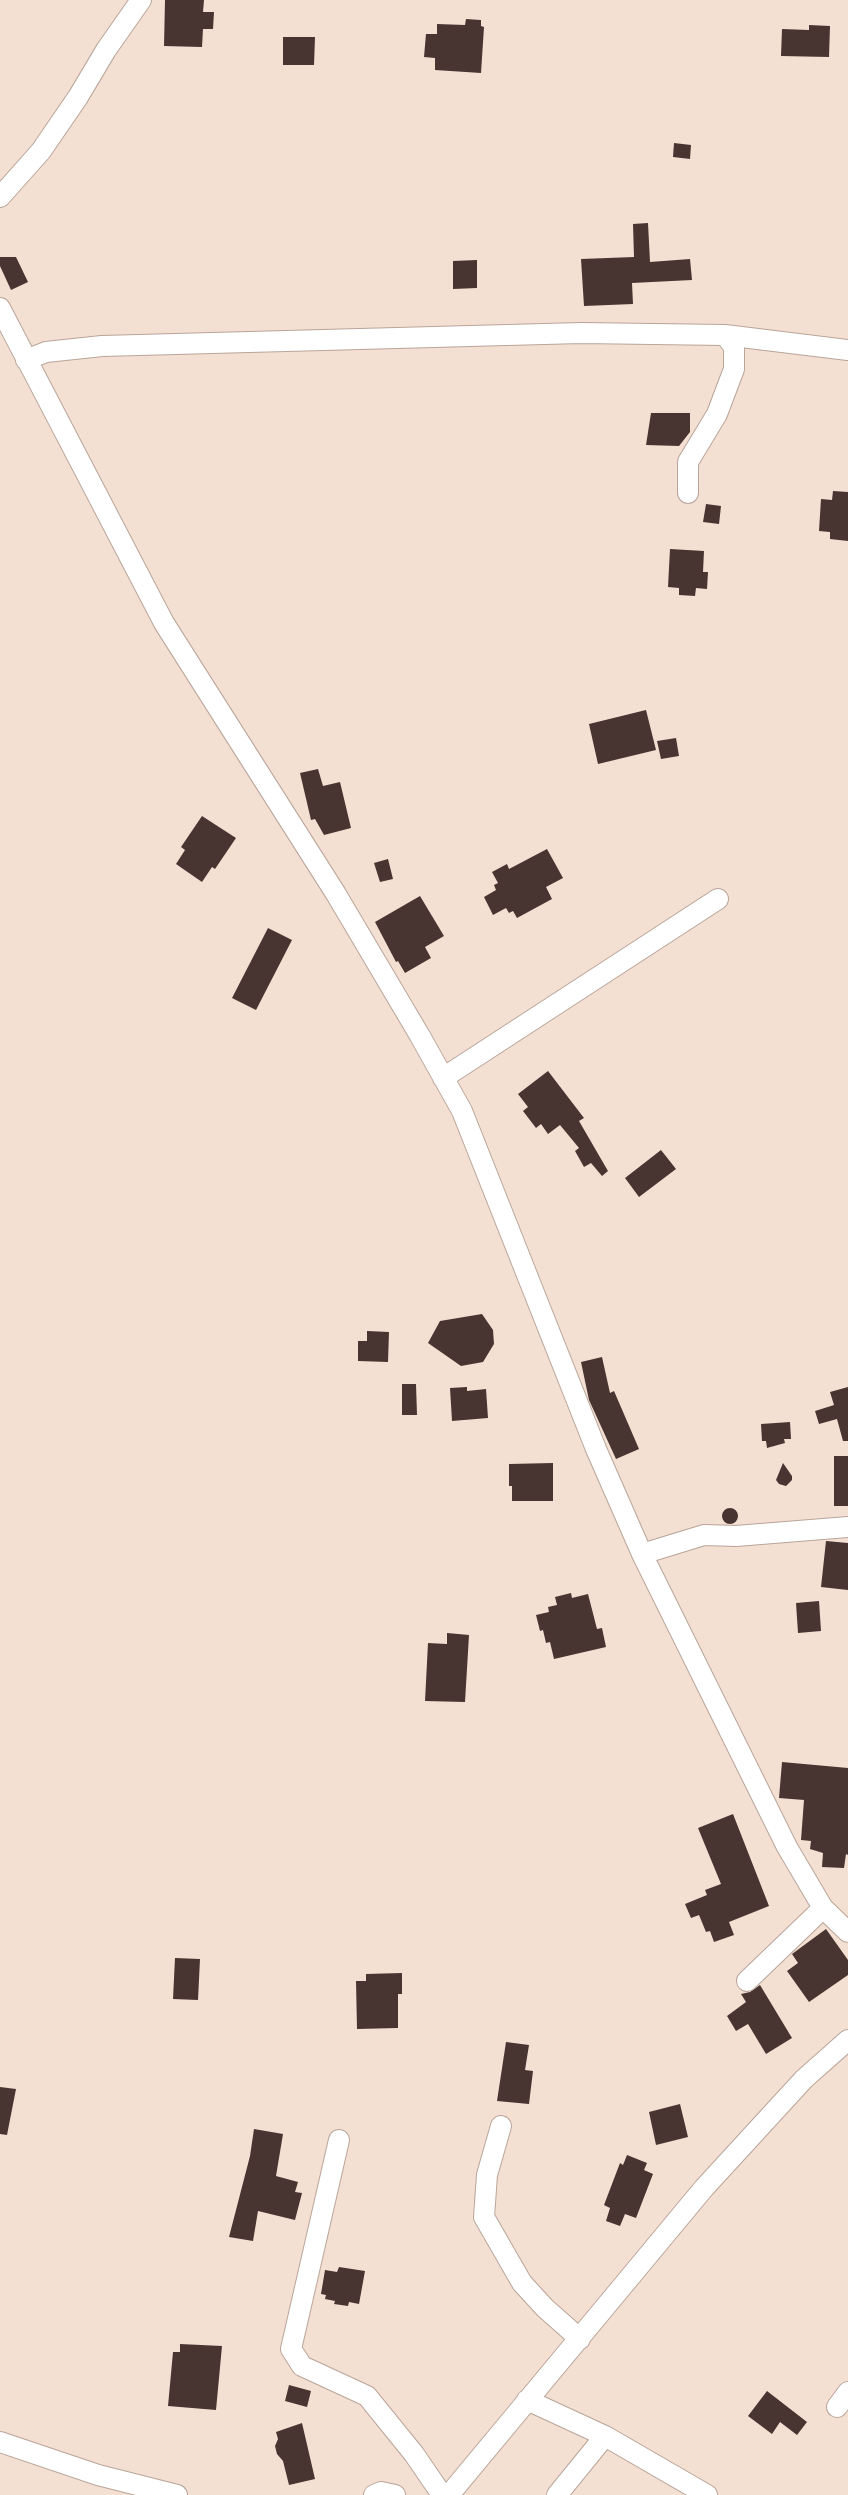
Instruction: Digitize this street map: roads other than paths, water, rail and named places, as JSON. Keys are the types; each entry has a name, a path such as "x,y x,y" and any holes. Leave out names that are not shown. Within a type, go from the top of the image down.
{"street":[{"path":"0,197 41,151 78,97 106,50 141,0"},
{"path":"0,308 164,624 336,894 462,1111 596,1449 642,1554 788,1848 823,1908 848,1932"},
{"path":"26,360 46,352 122,345 580,333 725,335 848,350"},
{"path":"688,493 688,462 717,414 734,369 734,347 725,335"},
{"path":"443,1078 718,899"},
{"path":"642,1554 704,1535 736,1536 848,1527"},
{"path":"747,1981 823,1908"},
{"path":"449,2495 704,2188 804,2079 848,2040"},
{"path":"501,2126 487,2175 484,2216 522,2282 545,2308 580,2339"},
{"path":"339,2140 291,2349 302,2366 367,2396 414,2454 442,2495"},
{"path":"527,2400 604,2436 707,2495"},
{"path":"557,2495 604,2436"},
{"path":"0,2442 98,2475 177,2495"},
{"path":"374,2495 381,2492 395,2495"}]}
